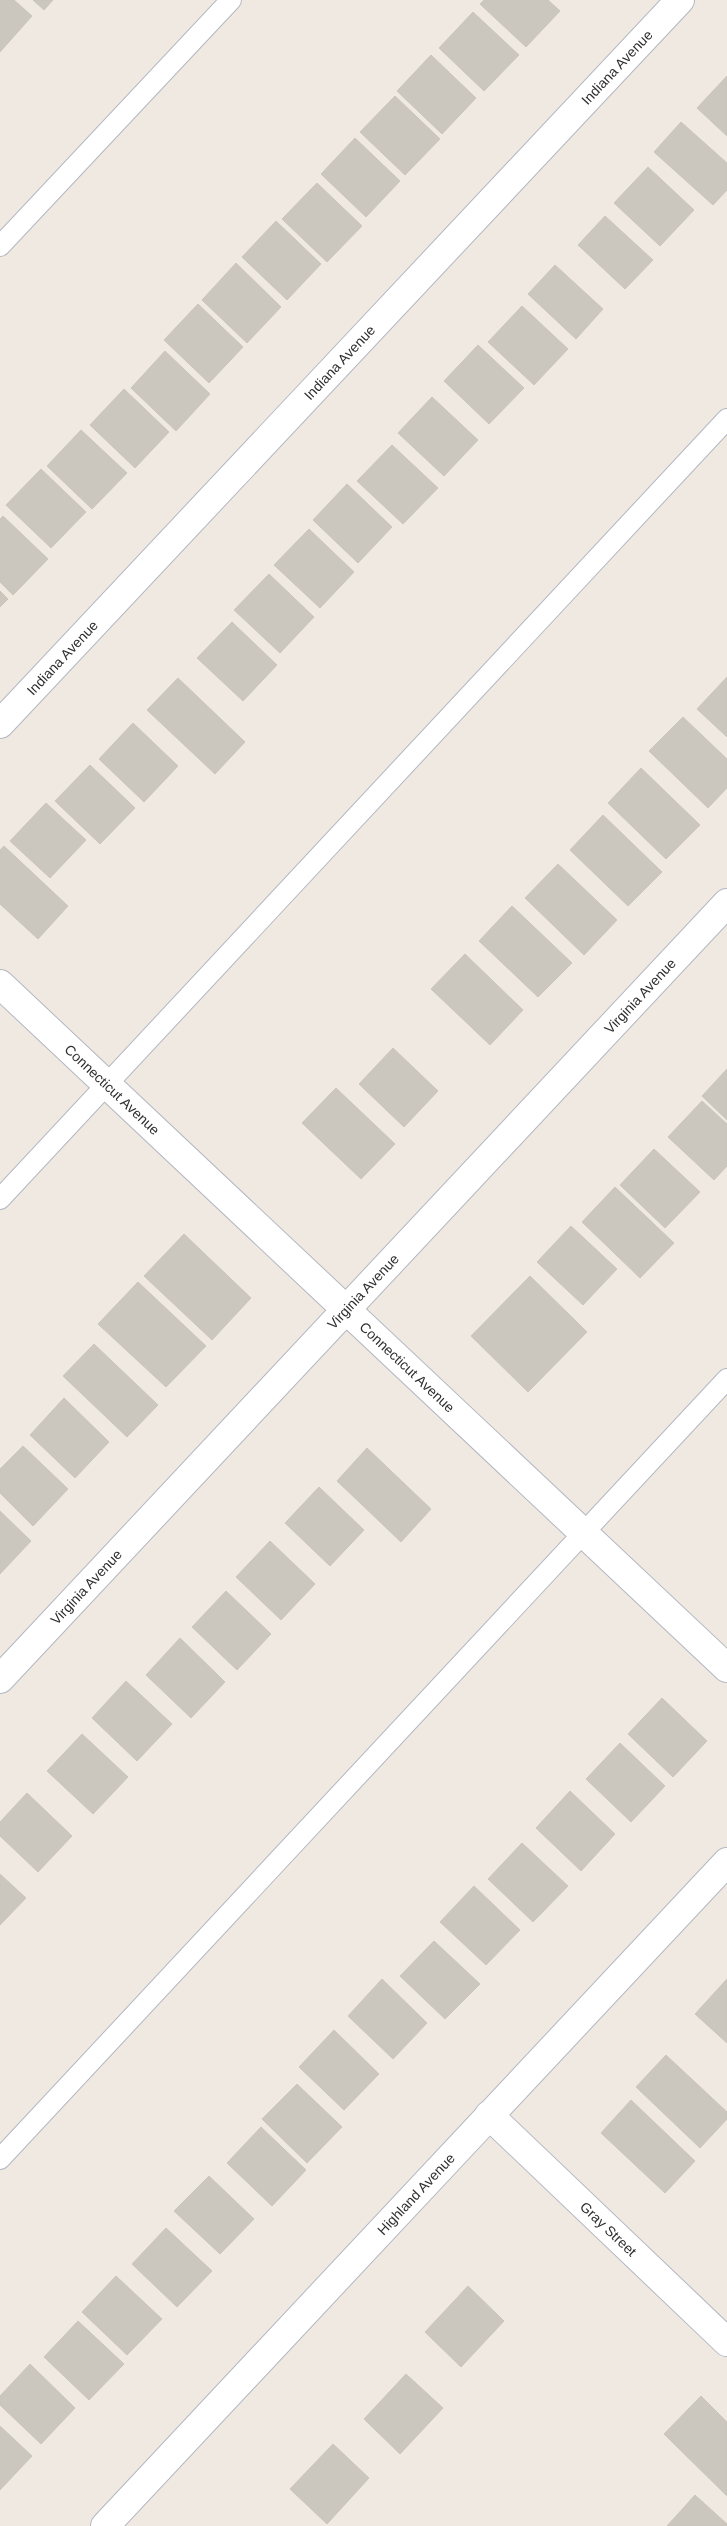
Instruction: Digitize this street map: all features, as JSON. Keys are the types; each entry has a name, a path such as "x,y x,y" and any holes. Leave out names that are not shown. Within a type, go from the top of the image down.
{"street":[{"name":"Indiana Avenue","path":"0,724 680,0"},
{"name":"Virginia Avenue","path":"0,1679 727,903"},
{"name":"Connecticut Avenue","path":"0,984 727,1668"},
{"name":"Highland Avenue","path":"104,2526 727,1862"},
{"name":"Gray Street","path":"489,2115 727,2342"}],"lane":[{"path":"0,246 230,0"},
{"path":"0,1199 727,419"},
{"path":"0,2159 727,1379"}],"building":[{"path":"0,0 14,0 32,16 0,52"},
{"path":"33,0 53,0 44,10"},
{"path":"484,0 548,0 560,11 526,47 480,4"},
{"path":"473,12 519,55 484,91 439,48"},
{"path":"431,55 476,98 442,134 397,91"},
{"path":"727,76 727,136 697,108"},
{"path":"395,96 440,139 405,175 360,132"},
{"path":"681,122 727,163 727,190 713,205 654,152"},
{"path":"355,138 400,181 366,217 321,174"},
{"path":"648,167 694,210 660,246 614,203"},
{"path":"317,183 362,226 327,262 282,219"},
{"path":"605,216 653,260 625,289 578,245"},
{"path":"276,221 321,264 287,300 242,257"},
{"path":"236,263 281,307 247,343 202,300"},
{"path":"555,265 603,309 576,339 528,294"},
{"path":"198,304 243,347 209,383 164,340"},
{"path":"522,306 568,349 534,385 488,342"},
{"path":"478,345 524,388 489,424 444,381"},
{"path":"165,351 210,394 176,431 131,388"},
{"path":"124,389 169,432 135,468 90,425"},
{"path":"432,397 478,440 444,476 398,433"},
{"path":"81,430 127,473 92,509 47,466"},
{"path":"392,445 438,488 403,524 357,481"},
{"path":"41,469 86,512 51,548 6,505"},
{"path":"347,484 392,527 358,563 313,520"},
{"path":"3,516 48,559 13,595 0,582 0,519"},
{"path":"309,529 354,572 320,608 274,565"},
{"path":"269,574 314,617 280,653 234,610"},
{"path":"0,591 8,599 0,607"},
{"path":"232,622 277,665 243,701 197,658"},
{"path":"727,677 727,737 697,709"},
{"path":"178,678 245,742 215,774 147,710"},
{"path":"683,717 727,759 727,788 708,808 649,751"},
{"path":"133,723 178,766 144,802 99,759"},
{"path":"90,765 135,808 100,844 55,801"},
{"path":"641,768 700,825 666,859 608,803"},
{"path":"46,803 86,840 50,878 10,841"},
{"path":"603,815 662,872 628,906 570,850"},
{"path":"4,846 68,906 38,939 0,904 0,850"},
{"path":"558,864 617,920 584,955 525,898"},
{"path":"512,906 572,963 538,997 479,941"},
{"path":"465,954 523,1010 490,1045 431,989"},
{"path":"393,1048 438,1091 404,1127 359,1084"},
{"path":"727,1069 727,1120 702,1096"},
{"path":"336,1088 395,1144 361,1179 302,1123"},
{"path":"702,1101 727,1124 727,1166 714,1180 668,1137"},
{"path":"654,1149 700,1192 665,1228 620,1185"},
{"path":"615,1187 674,1243 640,1278 582,1222"},
{"path":"571,1226 617,1269 583,1305 537,1262"},
{"path":"184,1234 251,1298 212,1340 144,1276"},
{"path":"530,1276 587,1332 528,1392 471,1336"},
{"path":"138,1282 206,1346 166,1387 98,1324"},
{"path":"94,1344 158,1405 127,1437 63,1376"},
{"path":"64,1398 109,1442 75,1478 30,1435"},
{"path":"23,1446 68,1489 33,1526 0,1493 0,1469"},
{"path":"367,1448 431,1509 401,1542 337,1481"},
{"path":"319,1487 364,1530 330,1566 285,1523"},
{"path":"0,1511 31,1541 0,1574"},
{"path":"270,1541 315,1584 281,1620 236,1577"},
{"path":"226,1591 271,1634 237,1670 192,1627"},
{"path":"180,1638 225,1682 191,1718 146,1675"},
{"path":"126,1681 172,1724 137,1761 92,1718"},
{"path":"662,1698 707,1741 673,1777 628,1734"},
{"path":"82,1734 128,1777 93,1814 47,1771"},
{"path":"620,1743 665,1786 631,1822 586,1779"},
{"path":"570,1791 615,1834 581,1871 536,1828"},
{"path":"27,1793 72,1836 38,1872 0,1836 0,1822"},
{"path":"522,1843 568,1886 533,1922 488,1879"},
{"path":"0,1874 26,1898 0,1925"},
{"path":"474,1886 520,1930 486,1965 440,1922"},
{"path":"434,1941 480,1984 445,2019 400,1976"},
{"path":"382,1979 427,2023 393,2059 348,2016"},
{"path":"727,1979 727,2043 695,2014"},
{"path":"334,2030 379,2074 344,2110 299,2067"},
{"path":"666,2055 727,2112 727,2119 700,2148 636,2087"},
{"path":"297,2084 342,2127 307,2163 262,2119"},
{"path":"631,2100 695,2161 665,2193 601,2133"},
{"path":"261,2127 306,2170 272,2206 227,2163"},
{"path":"209,2176 254,2219 220,2254 174,2211"},
{"path":"166,2228 212,2271 177,2307 132,2264"},
{"path":"116,2276 162,2319 127,2355 82,2312"},
{"path":"468,2286 504,2321 461,2367 425,2332"},
{"path":"78,2321 124,2364 89,2400 44,2357"},
{"path":"30,2364 75,2408 41,2444 0,2405 0,2396"},
{"path":"406,2374 443,2408 400,2454 364,2419"},
{"path":"701,2396 727,2422 727,2496 664,2434"},
{"path":"0,2426 32,2456 0,2490"},
{"path":"333,2444 369,2478 327,2524 290,2489"},
{"path":"695,2495 727,2524 727,2526 667,2526"}]}
